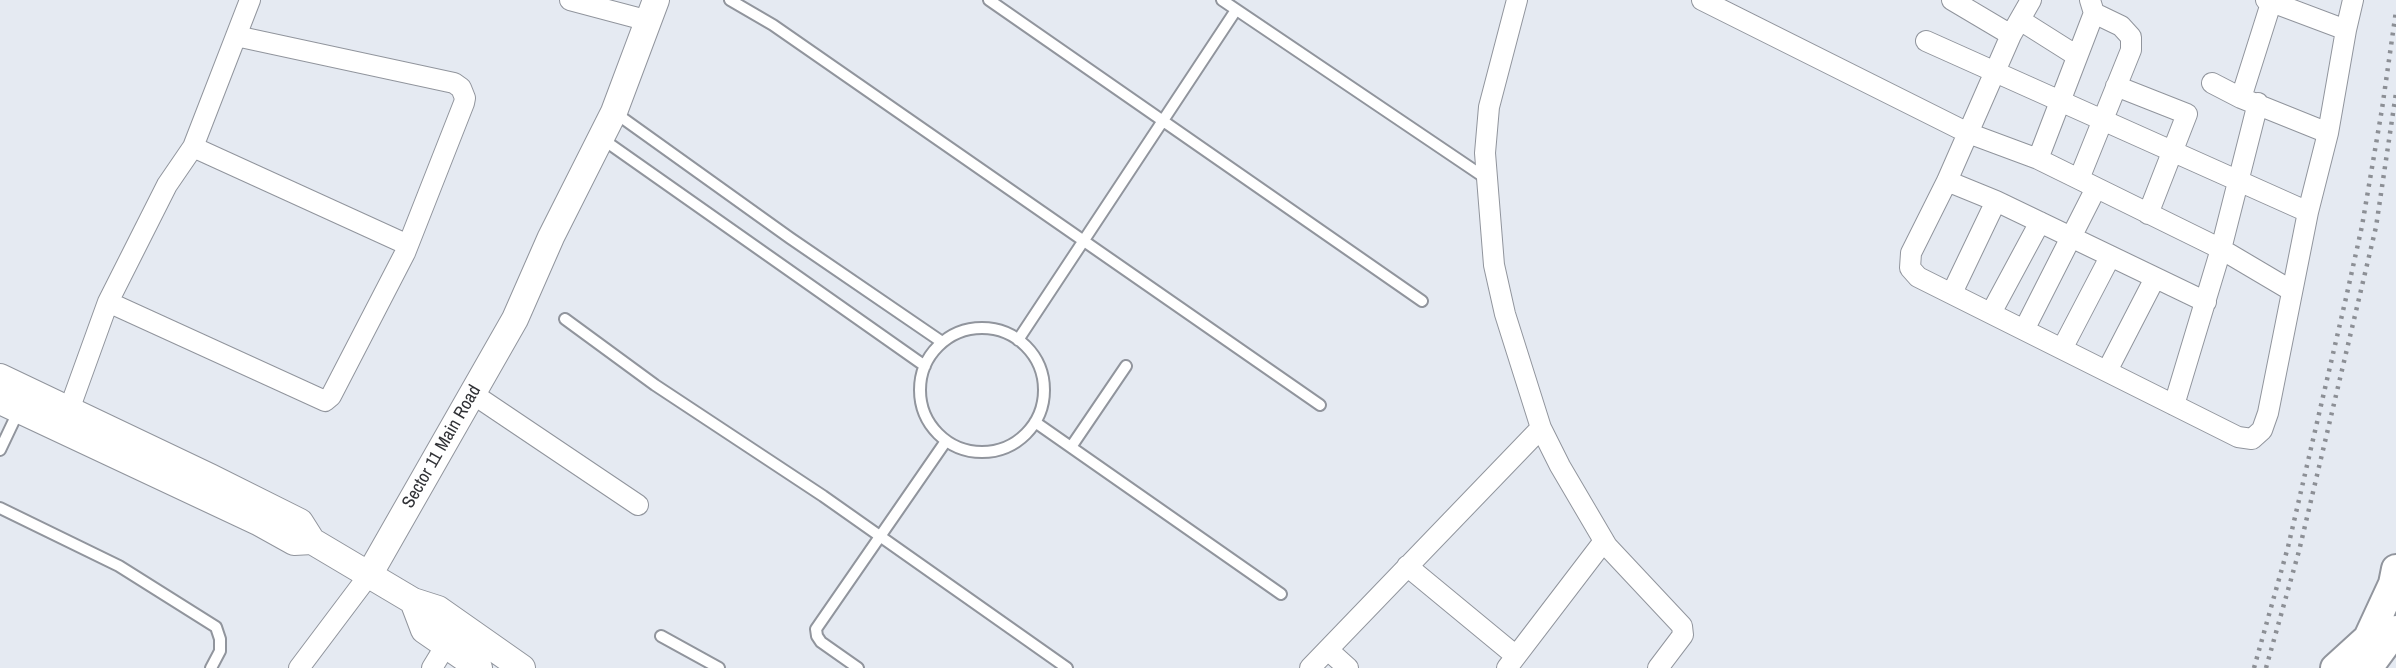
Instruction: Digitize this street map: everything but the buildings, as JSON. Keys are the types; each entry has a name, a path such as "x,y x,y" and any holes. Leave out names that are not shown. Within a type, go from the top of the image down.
{"main road":[{"path":"2335,668 2368,638 2393,584 2396,569"},
{"path":"2368,668 2396,630"}],"street":[{"path":"65,420 108,302 167,185 193,147 249,0"},
{"path":"570,0 653,11"},
{"path":"1517,0 1489,107 1485,153 1494,265 1505,314 1541,428 1560,466 1604,541 1682,626 1683,635 1658,668"},
{"path":"1702,0 1968,133 2038,159 2221,249 2292,291"},
{"path":"1952,0 2022,12 2077,56"},
{"path":"2022,12 1947,181 1911,253 1910,268 1918,277 2238,437 2252,439 2262,430 2268,413 2308,212 2328,133 2353,0"},
{"path":"2174,405 2206,302 2238,181 2250,101 2270,1 2346,30"},
{"path":"2024,330 2071,237 2103,120 2131,50 2131,37 2121,26 2092,7 2077,56 2038,159"},
{"name":"Sector 11 Main Road","path":"369,575 515,319 551,237 614,112 653,11"},
{"path":"108,302 325,401 331,396 408,246 464,103 465,98 461,88 453,83 236,36"},
{"path":"1926,41 2308,212"},
{"path":"2212,82 2250,101 2328,133"},
{"path":"2116,86 2187,114 2148,214"},
{"path":"193,147 408,246"},
{"path":"1947,181 1996,201 2206,302"},
{"path":"1952,293 1996,201"},
{"path":"1991,313 2040,222"},
{"path":"2062,349 2110,257"},
{"path":"2107,371 2155,278"},
{"path":"0,377 65,420 294,542 312,542 413,601 438,609 522,668"},
{"path":"473,394 638,505"},
{"path":"9,405 65,420"},
{"path":"1310,668 1541,428"},
{"path":"1407,566 1511,662 1604,541"},
{"path":"299,668 369,575"},
{"path":"413,601 424,630 479,668"},
{"path":"432,668 446,645"},
{"path":"1328,650 1348,668"}],"lane":[{"path":"730,0 773,26 1320,405"},
{"path":"989,0 1422,301"},
{"path":"1222,0 1487,179"},
{"path":"1018,340 1236,10"},
{"path":"614,112 790,238 942,342"},
{"path":"601,138 925,366"},
{"path":"565,319 655,385 879,536 1067,668"},
{"path":"980,328 1000,331 1018,340 1031,353 1040,369 1044,387 1042,405 1035,422 1024,435 1011,445 995,451 969,451 946,441 934,430 922,407 920,382 932,353 942,342 960,332 980,328"},
{"path":"1071,447 1126,366"},
{"path":"0,450 9,405"},
{"path":"1035,422 1281,594"},
{"path":"858,668 821,642 816,629 946,441"},
{"path":"0,508 118,566 216,627 220,639 220,651 211,668"},
{"path":"662,636 719,668"}],"railway":[{"path":"2254,668 2288,547 2362,226 2396,11"},
{"path":"2266,668 2299,551 2376,227 2396,93"}]}
